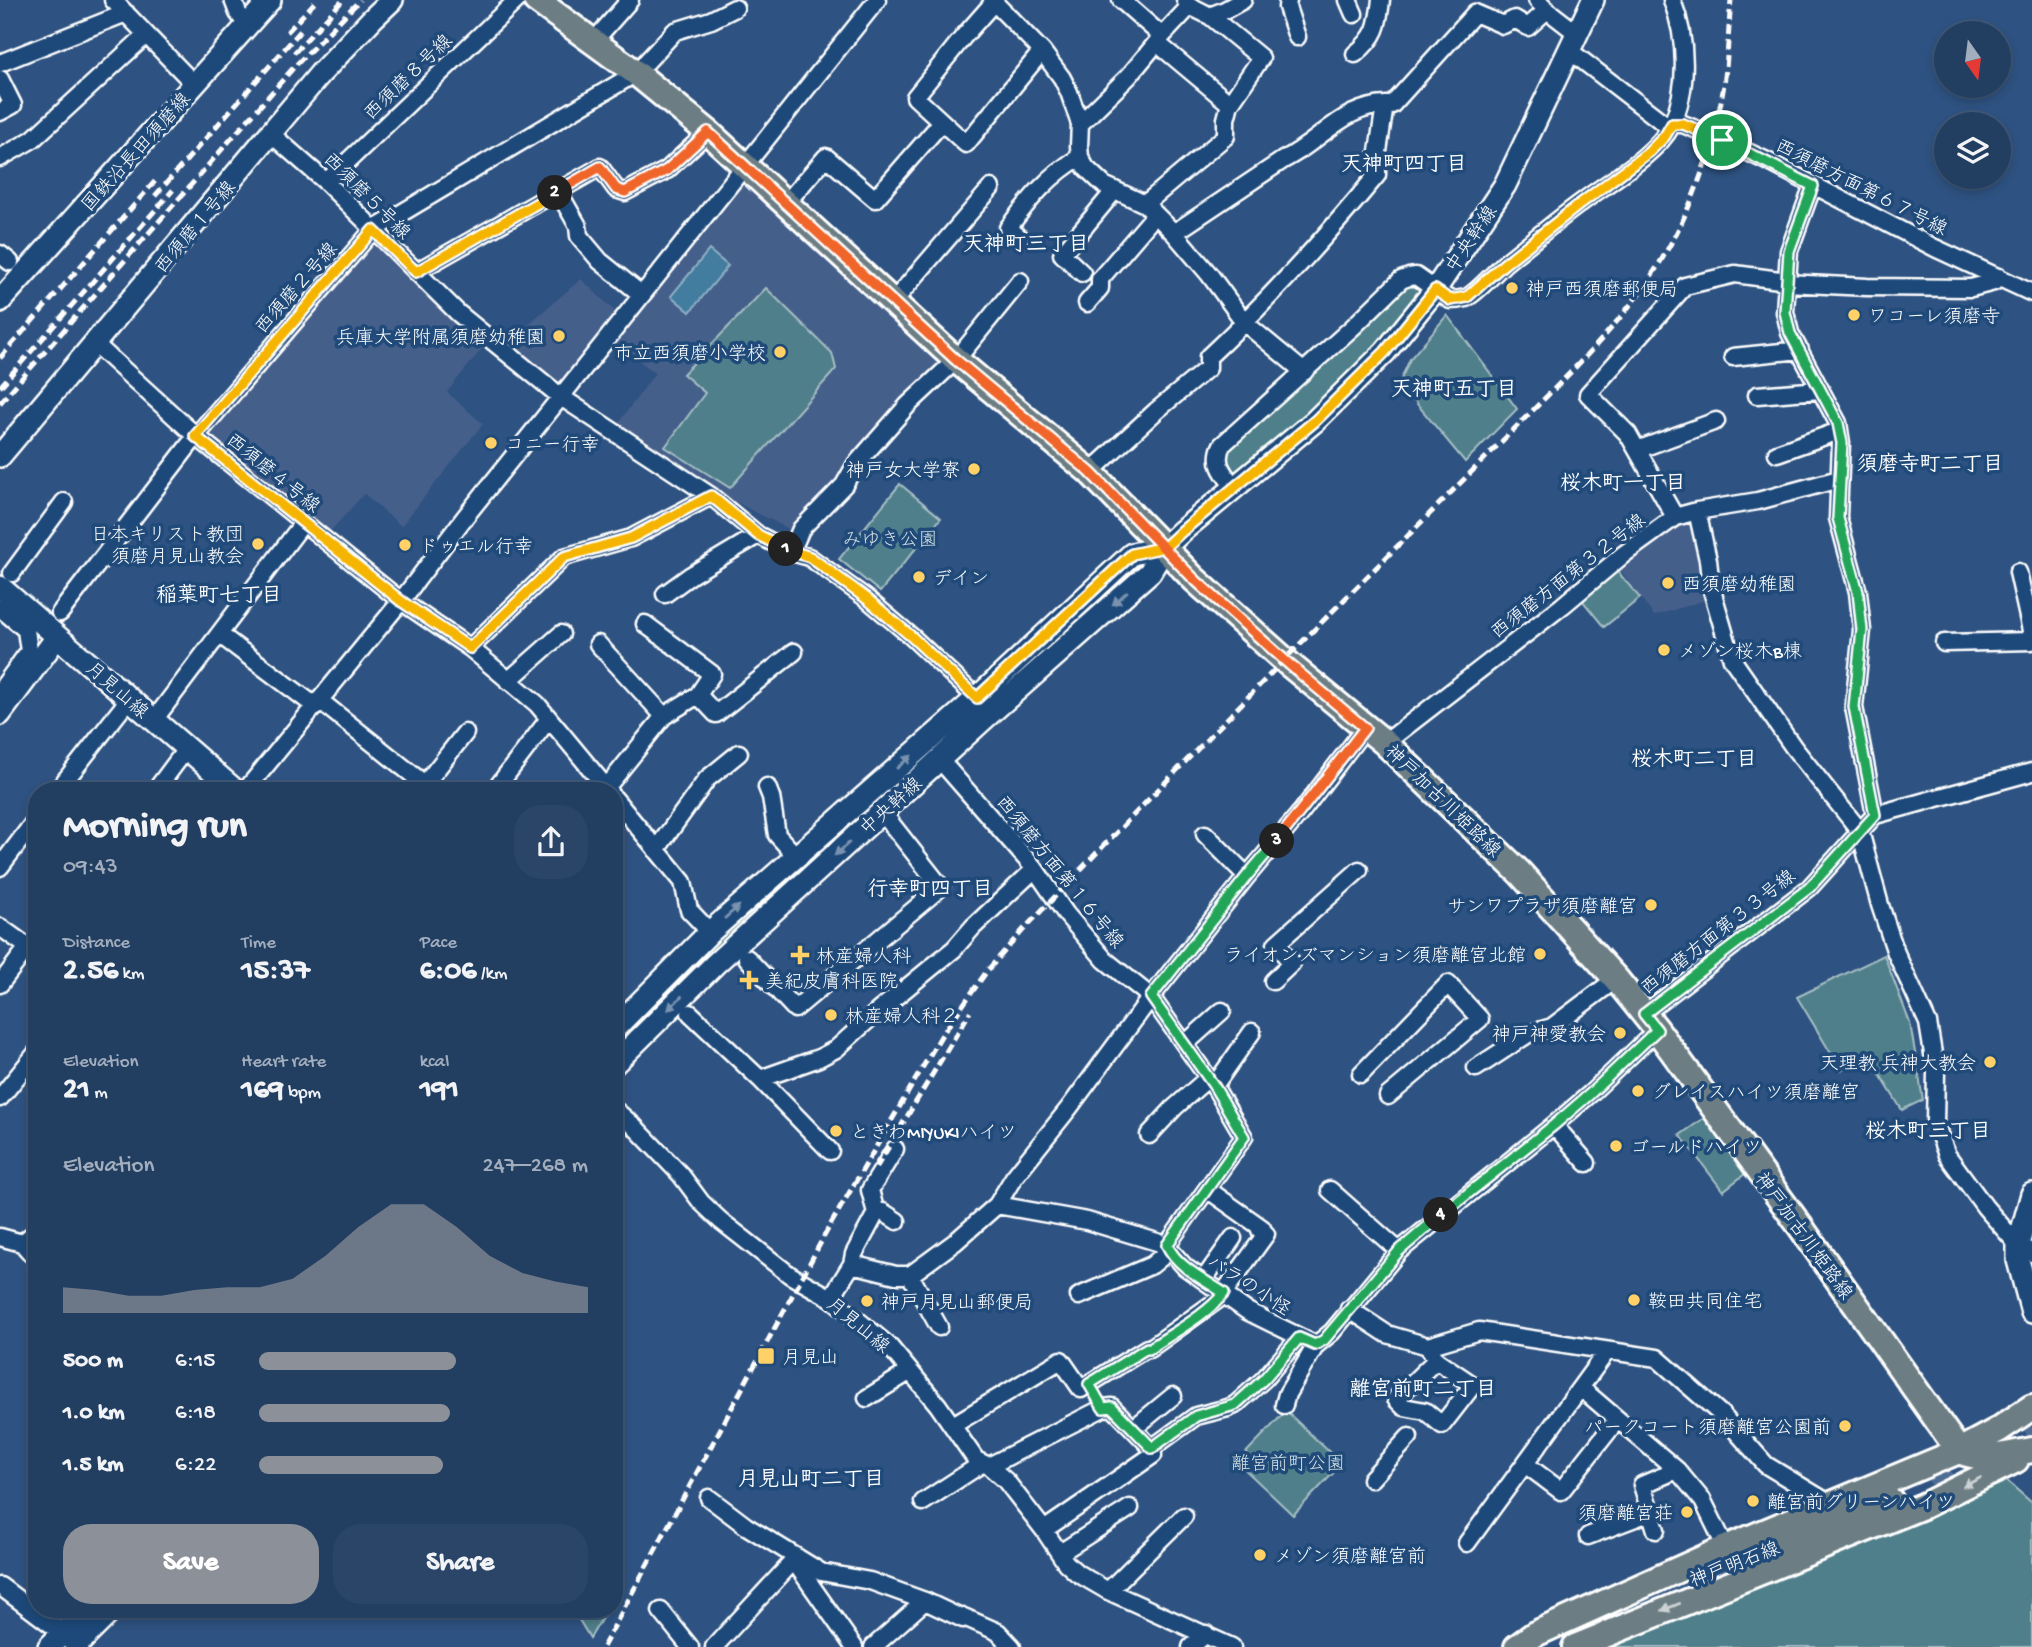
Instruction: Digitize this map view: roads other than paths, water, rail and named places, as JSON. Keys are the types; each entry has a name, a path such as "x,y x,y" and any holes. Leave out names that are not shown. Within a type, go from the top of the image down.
{"main road":[{"name":"神戸加古川姫路線","path":"536,0 636,73 708,132 956,360 1090,472 1204,588 1290,665 1385,743 1520,873 1616,979 1650,1022 1800,1226 1959,1451"},
{"path":"1959,1451 1998,1430 2032,1407"},
{"path":"1526,1643 1535,1634 1726,1548 1959,1451 2016,1430 2032,1428"},
{"path":"1959,1451 1973,1457 1987,1458 2032,1450"},
{"path":"1575,1647 1923,1506 2032,1450"},
{"name":"神戸明石線","path":"1526,1643 1572,1629 1931,1485"}],"street":[{"path":"113,0 195,85"},
{"path":"233,0 247,25"},
{"name":"国鉄沿長田須磨線","path":"0,301 271,0"},
{"name":"西須磨１号線","path":"0,456 320,74 393,0"},
{"name":"西須磨８号線","path":"326,182 516,0"},
{"path":"594,41 630,0"},
{"path":"252,782 401,601 877,0"},
{"path":"1121,0 1230,104"},
{"path":"1209,16 1242,0"},
{"path":"1288,0 1287,8 1297,37"},
{"path":"1355,54 1372,38 1379,18 1381,0"},
{"name":"中央幹線","path":"623,1055 715,964 1150,572 1165,547 1325,411 1385,352 1435,290 1505,185 1593,0"},
{"path":"1235,488 1220,466 1219,453 1222,445 1401,280 1416,276 1450,300 1467,297 1569,212 1649,152 1665,136 1678,105 1684,64 1679,23 1672,0"},
{"path":"1042,51 966,144 915,97 993,1 1042,51 1069,92 1080,124 1080,157 1094,177 1150,209 1209,274 1245,323 1304,372"},
{"path":"1080,124 1129,76 1188,3 1209,16 1261,58 1230,104 1226,136 1150,209 1100,279 1100,288 1087,303"},
{"path":"1174,233 1297,153 1342,118 1359,110 1392,105 1475,13 1503,25 1515,19 1528,27 1542,5"},
{"name":"西須磨方面第６７号線","path":"1542,5 1574,42 1665,124 1683,124 1712,135 1935,248 2032,293"},
{"name":"西須磨２号線","path":"60,613 195,436 373,230 636,73 676,31 711,20 735,8"},
{"path":"0,63 126,13"},
{"path":"0,158 33,139 146,34"},
{"path":"0,79 13,105 0,112"},
{"path":"1090,472 1156,411 1208,368 1208,357 1245,323 1299,266 1377,175 1385,105"},
{"path":"786,204 826,157 875,199 942,122"},
{"path":"416,272 600,167 616,189 625,192 667,170 708,132"},
{"name":"西須磨５号線","path":"271,134 326,182 458,313 561,397 711,496 758,535 790,552 810,557 866,598 977,698"},
{"path":"1020,238 1008,228 1025,205 1054,174 1080,157"},
{"path":"1813,186 1789,251 1785,312 1790,333 1838,423 1842,443 1838,518 1858,592 1862,630 1854,707 1875,815 2032,772"},
{"path":"893,302 990,188"},
{"path":"1082,273 1062,254 1115,190"},
{"path":"558,191 578,226 579,236 600,261 642,295"},
{"path":"1675,517 1628,434 1588,394 1685,286 1735,274 1786,282 1961,289 1994,282 1999,277"},
{"path":"790,552 800,529 844,485 856,464 908,405 956,360 1020,281"},
{"name":"西須磨４号線","path":"94,343 195,436 401,601 470,648 537,704 601,782"},
{"path":"1733,357 1800,350"},
{"path":"1757,395 1820,390"},
{"path":"1637,450 1716,422"},
{"path":"1777,453 1839,431"},
{"name":"西須磨方面第３２号線","path":"1385,743 1562,606 1624,554 1675,517 1758,501 1839,479"},
{"path":"470,648 564,557 631,538 711,496"},
{"path":"6,580 64,502"},
{"path":"1697,511 1711,587 1732,659 1794,748 1860,831 1892,941 1928,1023 1936,1072 1935,1123 1947,1155 1985,1208 2025,1249"},
{"path":"154,720 303,523"},
{"path":"665,594 691,575 758,535"},
{"name":"中央幹線","path":"623,1020 710,932 977,698 1132,554 1165,547"},
{"path":"2018,572 2032,635"},
{"name":"月見山線","path":"6,580 57,637 226,782"},
{"path":"0,608 26,630 29,651 0,691"},
{"path":"617,782 664,716 698,695 712,674 645,624"},
{"path":"219,634 317,703 421,782"},
{"path":"508,681 561,634"},
{"path":"0,715 57,637"},
{"path":"1944,643 2032,641"},
{"path":"598,644 664,716"},
{"path":"698,695 716,714 794,652"},
{"path":"64,782 130,698"},
{"path":"501,782 548,720"},
{"path":"852,1264 896,1275 910,1275 955,1242 997,1205 1014,1177 1151,997 1247,876 1290,827 1365,728"},
{"path":"433,782 465,733"},
{"path":"162,782 187,748"},
{"path":"656,850 707,779 739,753"},
{"name":"西須磨方面第１６号線","path":"940,760 1035,869 1066,914 1105,960 1151,997 1211,1082 1244,1137 1169,1247"},
{"path":"767,788 777,835 796,856"},
{"name":"西須磨４号線","path":"623,808 683,882 689,910 710,932"},
{"path":"747,958 795,1009 942,887 882,812"},
{"name":"西須磨方面第３３号線","path":"1349,1309 1399,1251 1590,1094 1650,1022 1809,888 1875,815"},
{"path":"0,867 28,830"},
{"path":"1205,834 1247,876"},
{"path":"760,1079 836,1049 954,949 973,927 1035,869"},
{"path":"1273,981 1292,963 1276,944 1359,870"},
{"path":"0,927 28,947"},
{"path":"0,984 28,957"},
{"path":"1476,1068 1528,1034 1552,1027 1616,979"},
{"path":"1362,1074 1448,984 1480,1019 1388,1097"},
{"path":"1185,1044 1222,1011"},
{"path":"690,1013 760,1079 830,1151"},
{"path":"1149,1135 1174,1108 1211,1082 1252,1032"},
{"path":"0,1098 28,1063"},
{"name":"月見山線","path":"623,1117 681,1175 701,1202 721,1221 790,1275 831,1298 889,1346 953,1425 976,1460 1006,1481 1066,1563 1077,1573 1108,1591 1232,1647"},
{"path":"1554,1125 1587,1163"},
{"path":"831,1298 852,1264 854,1254 876,1213 870,1190 895,1149"},
{"path":"953,1425 1061,1360 1081,1389 1149,1349 1219,1299 1266,1234 1260,1230 1262,1228 1207,1189"},
{"path":"1330,1190 1399,1251"},
{"path":"2032,1194 2025,1249 2018,1260 2032,1312"},
{"name":"バラの小怪","path":"997,1205 1087,1221 1169,1247 1185,1266 1247,1311 1315,1345"},
{"path":"876,1213 883,1212 897,1221"},
{"path":"0,1237 22,1243 28,1250"},
{"path":"22,1243 28,1238"},
{"path":"1203,1279 1233,1238"},
{"path":"1079,1296 1152,1265 1169,1247"},
{"path":"910,1275 939,1328"},
{"path":"1284,1405 1287,1394 1315,1345 1332,1332 1349,1309 1387,1334 1432,1353 1473,1385 1442,1425 1425,1410 1404,1407 1396,1399 1432,1353 1479,1331 1657,1358 1723,1415 1766,1465 1832,1505"},
{"path":"1152,1448 1196,1416 1235,1405 1264,1379 1299,1338"},
{"path":"1467,1543 1607,1351"},
{"path":"867,1398 909,1372"},
{"path":"1089,1384 1103,1408"},
{"path":"1581,1388 1677,1470 1703,1500 1726,1548"},
{"path":"1133,1427 1173,1396"},
{"path":"923,1502 986,1465 1103,1408 1112,1407 1152,1448 1153,1455 1044,1530"},
{"path":"1525,1464 1561,1491 1617,1420"},
{"path":"1371,1479 1409,1437"},
{"path":"1656,1530 1642,1485 1677,1470"},
{"path":"709,1498 746,1526 821,1572 870,1581 925,1601 998,1632 1012,1647"},
{"path":"1060,1553 1130,1508"},
{"path":"1588,1536 1651,1512"},
{"path":"1108,1591 1184,1516"},
{"path":"717,1646 796,1559"},
{"path":"796,1559 854,1647"},
{"path":"0,1586 28,1609"},
{"path":"873,1647 925,1601"},
{"path":"661,1611 690,1647"},
{"path":"39,1618 70,1644"},
{"path":"70,1644 82,1618"},
{"path":"70,1644 102,1618"},
{"path":"1191,1647 1206,1634"},
{"path":"1501,1647 1526,1643"}],"tunnel":[{"path":"1931,1485 2032,1428"}],"railway":[{"path":"287,32 317,0"},
{"path":"294,53 343,0"},
{"path":"0,403 295,66 360,0"},
{"path":"623,1610 828,1229 941,1036 987,971 1084,866 1284,660 1580,363 1649,280 1680,226 1708,153 1724,84 1731,0"},
{"path":"155,196 303,28"},
{"path":"0,358 157,179"},
{"path":"0,387 173,190"},
{"path":"876,1168 970,1012"},
{"path":"603,1647 619,1618"}],"place":[{"name":"神戸西須磨郵便局","path":"1512,288"},
{"name":"ワコーレ須磨寺","path":"1854,315"},
{"name":"兵庫大学附属須磨幼稚園","path":"559,336"},
{"name":"市立西須磨小学校","path":"780,352"},
{"name":"コニー行幸","path":"491,443"},
{"name":"神戸女大学寮","path":"974,469"},
{"name":"日本キリスト教団 須磨月見山教会","path":"258,544"},
{"name":"ドゥエル行幸","path":"405,545"},
{"name":"デイン","path":"919,577"},
{"name":"西須磨幼稚園","path":"1668,583"},
{"name":"メゾン桜木B棟","path":"1664,650"},
{"name":"サンワプラザ須磨離宮","path":"1651,905"},
{"name":"ライオンズマンション須磨離宮北館","path":"1540,954"},
{"name":"林産婦人科","path":"800,955"},
{"name":"美紀皮膚科医院","path":"749,980"},
{"name":"林産婦人科２","path":"831,1015"},
{"name":"神戸神愛教会","path":"1620,1033"},
{"name":"天理教 兵神大教会","path":"1990,1062"},
{"name":"グレイスハイツ須磨離宮","path":"1638,1091"},
{"name":"ときわMIYUKIハイツ","path":"836,1131"},
{"name":"ゴールドハイツ","path":"1616,1146"},
{"name":"鞍田共同住宅","path":"1634,1300"},
{"name":"神戸月見山郵便局","path":"867,1301"},
{"name":"月見山","path":"766,1356"},
{"name":"パークコート須磨離宮公園前","path":"1845,1426"},
{"name":"離宮前グリーンハイツ","path":"1753,1501"},
{"name":"須磨離宮荘","path":"1687,1512"},
{"name":"メゾン須磨離宮前","path":"1260,1555"}],"district":[{"name":"天神町四丁目","path":"1404,163"},
{"name":"天神町三丁目","path":"1026,243"},
{"name":"天神町五丁目","path":"1454,388"},
{"name":"須磨寺町二丁目","path":"1930,463"},
{"name":"桜木町一丁目","path":"1623,482"},
{"name":"稲葉町七丁目","path":"219,594"},
{"name":"桜木町二丁目","path":"1694,758"},
{"name":"行幸町四丁目","path":"930,888"},
{"name":"桜木町三丁目","path":"1928,1130"},
{"name":"離宮前町二丁目","path":"1423,1388"},
{"name":"月見山町二丁目","path":"811,1478"}],"park label":[{"name":"みゆき公園","path":"890,538"},
{"name":"離宮前町公園","path":"1288,1462"}]}
